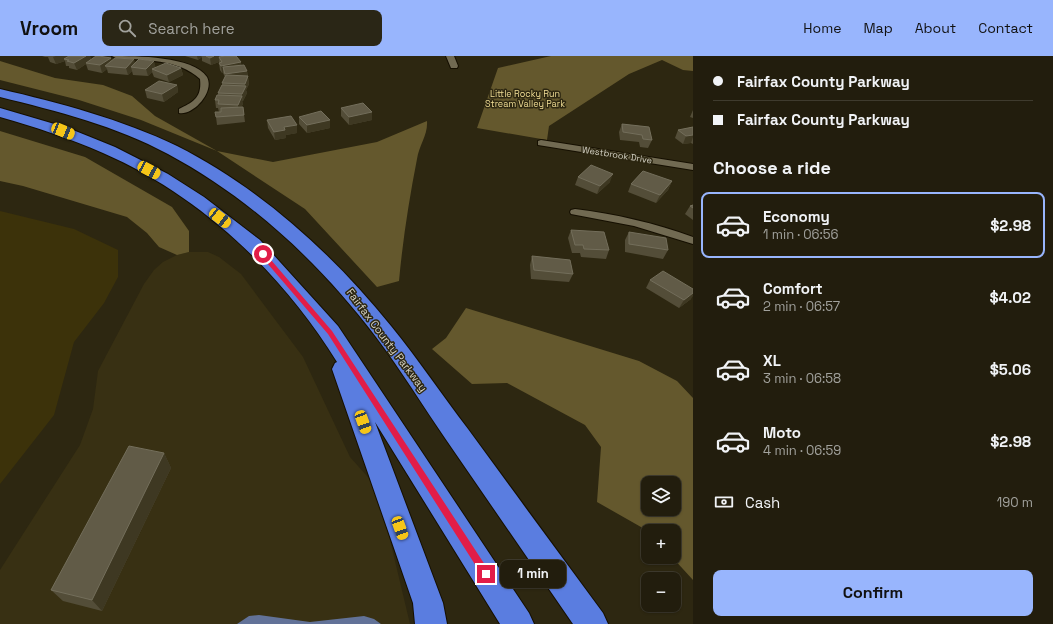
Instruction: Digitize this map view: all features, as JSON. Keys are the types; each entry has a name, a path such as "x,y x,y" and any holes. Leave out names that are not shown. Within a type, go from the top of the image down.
{"highway":[{"name":"Fairfax County Parkway","path":"0,93 87,116 172,150 220,179 253,202 302,242 347,287 384,332 592,624"},
{"path":"0,112 63,131 110,150 162,177 198,201 253,244 282,275 330,332 518,624"},
{"path":"330,332 428,603 431,624"}],"street":[{"path":"116,56 180,64 194,69 202,75 205,82 205,89 194,105 182,112"},
{"path":"450,56 454,66"},
{"name":"Westbrook Drive","path":"541,143 693,167"},
{"path":"575,212 616,218 649,226 693,241"}],"shaded area":[{"path":"0,211 74,229 118,250 118,277 104,303 74,342 54,415 0,484"},
{"path":"189,252 208,252 219,257 241,274 303,357 350,457 374,484 389,536 410,624 0,624 0,570 80,445 93,409 98,371 144,284 154,270 163,262 177,255"}],"green space":[{"name":"Little Rocky Run Stream Valley Park","path":"551,56 693,56 693,71 683,70 662,60 629,74 549,126 547,140 477,128 498,68"},
{"path":"0,61 55,78 103,85 132,96 155,116 217,151 141,120 79,100 0,80"},
{"path":"427,121 426,131 418,154 411,189 399,281 377,287 305,209 217,151 273,162 377,142"},
{"path":"0,131 85,157 172,207 189,231 189,252 177,255 159,247 147,233 127,217 23,186 0,181"},
{"path":"466,308 639,361 677,381 693,398 693,580 678,564 681,564 681,524 641,524 641,527 597,502 601,447 585,425 507,383 472,384 432,349 446,338"}],"water":[{"path":"259,615 310,622 364,616 374,619 381,624 237,624 249,616"}],"building":[{"path":"69,56 86,56 74,63 64,59"},
{"path":"96,56 111,58 100,65 86,63"},
{"path":"236,56 241,62 221,66 219,63 222,62 219,57"},
{"path":"115,58 134,59 126,68 105,66"},
{"path":"139,59 154,61 146,69 131,67"},
{"path":"166,63 181,68 167,75 152,69"},
{"path":"244,65 247,71 225,74 223,67"},
{"path":"226,75 248,76 245,84 222,83"},
{"path":"159,81 177,85 162,94 145,90"},
{"path":"222,85 246,86 242,94 218,93"},
{"path":"217,95 242,96 238,105 218,104 219,100 215,100"},
{"path":"363,103 372,112 349,117 341,108"},
{"path":"243,107 244,115 216,117 215,112 221,112 221,108"},
{"path":"321,111 330,120 307,125 299,117"},
{"path":"291,116 297,125 284,127 285,130 274,132 267,120"},
{"path":"622,124 649,127 652,140 643,139 642,135 623,132"},
{"path":"693,127 693,135 686,136 678,130"},
{"path":"591,165 613,174 600,186 578,177"},
{"path":"643,171 672,181 660,195 631,184"},
{"path":"571,230 604,232 609,250 584,249 583,245 575,245"},
{"path":"629,232 666,238 668,250 629,244"},
{"path":"532,256 570,260 573,274 534,270"},
{"path":"663,271 693,289 693,293 684,300 650,280"},
{"path":"129,446 164,453 92,600 51,590"}],"route":[{"path":"263,254 330,332 486,574"}]}
